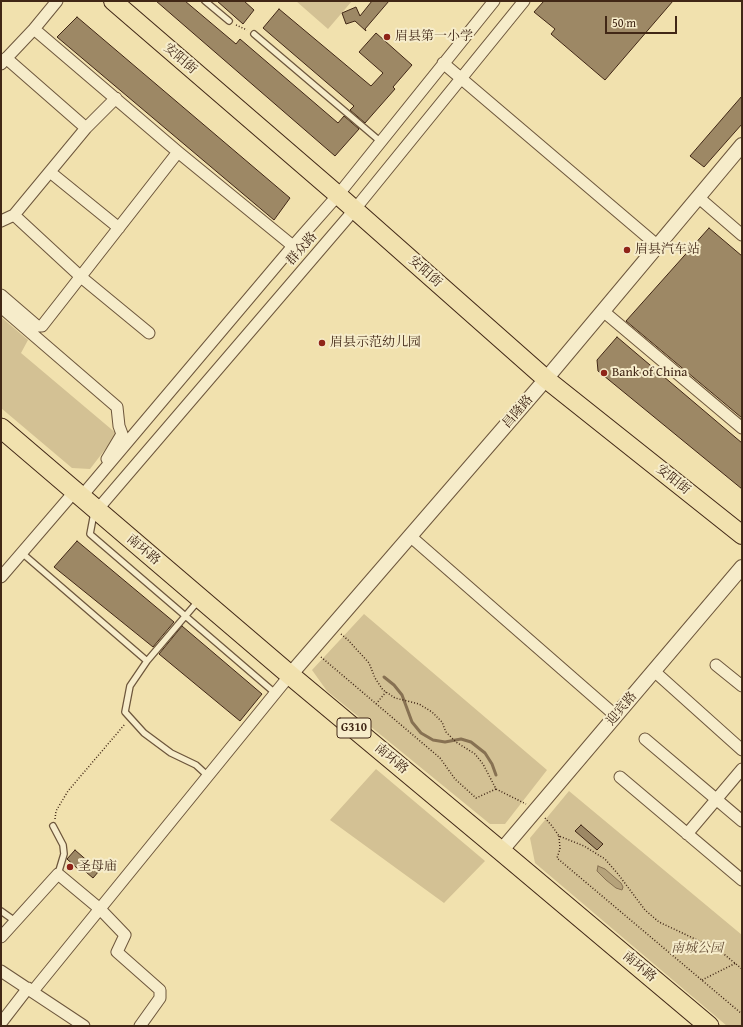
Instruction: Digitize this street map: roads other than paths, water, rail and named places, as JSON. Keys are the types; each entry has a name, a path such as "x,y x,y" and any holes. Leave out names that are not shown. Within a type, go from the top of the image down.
{"highway":[{"name":"南环路","path":"1,428 290,675 709,1026"}],"main road":[{"name":"安阳街","path":"113,1 355,209 546,379 742,535"}],"street":[{"path":"56,1 34,29 4,61 86,128"},
{"name":"群众路","path":"87,502 102,474 293,246 338,195 494,1"},
{"name":"群众路","path":"87,502 355,209 524,1"},
{"path":"34,29 178,152 293,246"},
{"path":"443,63 658,246"},
{"path":"1,221 14,215 86,128 116,98"},
{"name":"昌隆路","path":"290,675 546,379 742,145"},
{"path":"1,295 37,326 42,326 178,152"},
{"path":"50,172 119,228"},
{"path":"698,198 742,235"},
{"path":"14,215 81,277 149,333"},
{"path":"1,307 117,407 119,426 122,434 102,468 102,474"},
{"path":"603,311 742,428"},
{"path":"1,577 22,553 87,502"},
{"path":"410,536 616,716"},
{"name":"迎宾路","path":"501,851 742,567"},
{"path":"716,665 742,686"},
{"path":"654,670 742,750"},
{"path":"1,1023 100,909 290,675"},
{"path":"645,739 742,821"},
{"path":"687,834 742,769"},
{"path":"620,777 742,880"},
{"path":"1,937 58,874 100,909 125,935 117,952 160,990 160,998 140,1026"},
{"path":"1,971 84,1026"}],"lane":[{"path":"205,1 229,22"},
{"path":"254,34 381,142"},
{"path":"87,502 90,534 275,693"},
{"path":"22,553 147,661"},
{"path":"201,599 147,661 130,686 125,712 144,733 171,753 196,766 208,776"},
{"path":"53,826 63,845 64,854 58,874"},
{"path":"1,911 15,921"}],"waterway":[{"path":"384,677 394,685 402,695 412,722 421,733 433,740 445,742 461,739 471,742 485,753 492,764 496,775"}],"place":[{"name":"眉县第一小学","path":"387,37"},
{"name":"眉县汽车站","path":"627,250"},
{"name":"眉县示范幼儿园","path":"322,343"},
{"name":"Bank of China","path":"604,373"},
{"name":"圣母庙","path":"70,867"}],"park label":[{"name":"南城公园","path":"697,949"}]}
